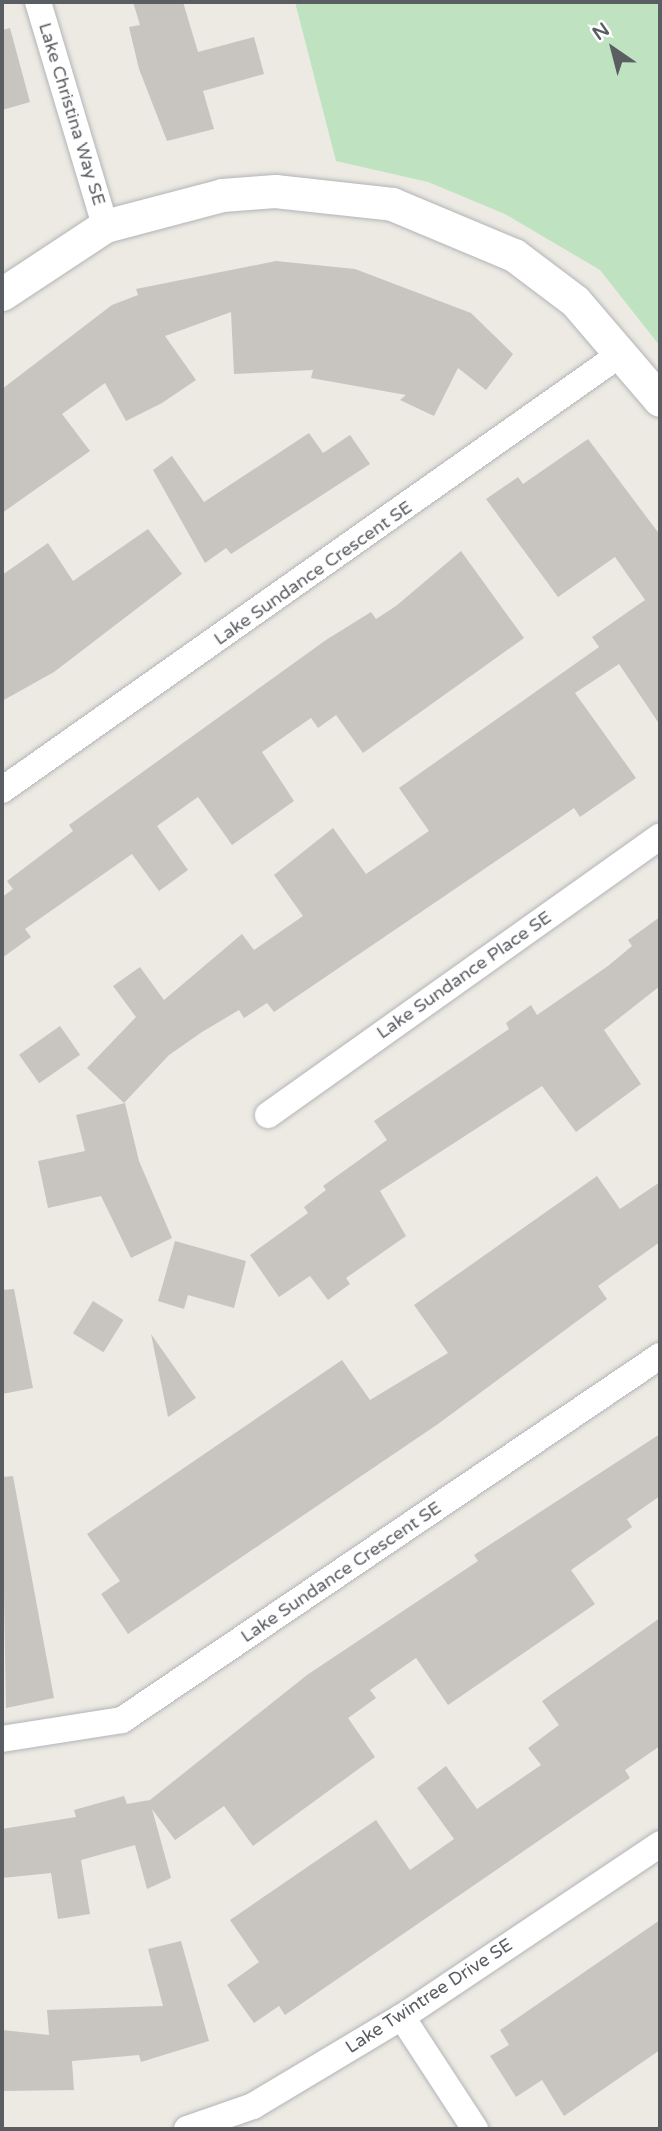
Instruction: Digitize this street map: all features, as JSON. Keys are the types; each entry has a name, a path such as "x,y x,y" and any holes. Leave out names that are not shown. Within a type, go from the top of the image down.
{"street":[{"name":"Lake Christina Way SE","path":"38,2 105,226"},
{"path":"2,294 105,226 222,195 275,191 392,204 514,255 575,301 660,400"},
{"name":"Lake Sundance Crescent SE","path":"2,790 622,353"},
{"name":"Lake Sundance Place SE","path":"268,1115 660,836"},
{"name":"Lake Sundance Crescent SE","path":"2,1739 122,1720 660,1356"},
{"name":"Lake Twintree Drive SE","path":"187,2129 253,2105 402,2017 660,1844"},
{"path":"402,2017 475,2129"}],"green space":[{"path":"295,2 660,2 660,346 600,270 505,214 428,182 336,161"}],"building":[{"path":"133,2 183,2 198,52 254,37 264,74 203,91 214,129 167,141 139,69 129,27 140,25"},
{"path":"10,28 30,102 2,110 2,30"},
{"path":"276,261 355,269 471,313 513,354 486,390 458,368 434,416 400,400 406,395 311,378 313,370 234,374 231,312 165,336 196,380 162,403 126,421 105,383 62,414 90,451 2,513 2,389 112,305 138,295 136,289"},
{"path":"309,433 323,453 350,435 370,464 231,554 226,548 205,563 153,470 172,456 204,502"},
{"path":"588,439 660,535 660,725 619,664 575,693 636,778 580,817 574,808 274,1012 267,1003 244,1018 239,1010 202,1032 169,1055 124,1103 87,1068 136,1017 113,986 140,967 164,1000 242,934 254,950 303,916 274,875 333,828 366,874 429,831 399,788 599,647 592,637 645,600 615,557 558,597 486,499 518,477 523,484"},
{"path":"148,529 182,574 54,672 2,701 2,575 48,543 73,581"},
{"path":"461,551 524,638 363,753 336,715 318,728 311,718 262,752 294,801 232,845 198,797 157,826 188,870 159,891 132,854 25,929 31,937 2,958 2,897 13,889 7,881 73,831 69,825 326,640 371,612 376,619 396,606"},
{"path":"660,917 660,986 604,1030 641,1084 576,1132 542,1086 380,1191 406,1236 346,1278 350,1284 328,1300 310,1276 279,1297 250,1255 308,1213 304,1207 326,1190 323,1186 387,1140 374,1121 509,1029 506,1023 531,1005 537,1015 608,966 632,946 628,940"},
{"path":"60,1026 80,1055 39,1083 19,1055"},
{"path":"125,1103 139,1161 172,1238 131,1258 101,1196 48,1208 38,1161 85,1151 76,1115"},
{"path":"597,1176 620,1209 660,1182 660,1242 598,1286 607,1299 438,1424 128,1634 101,1594 120,1581 87,1534 342,1360 370,1400 448,1353 414,1305"},
{"path":"175,1241 246,1261 234,1308 188,1295 184,1309 158,1301"},
{"path":"14,1289 33,1388 2,1394 2,1290"},
{"path":"93,1301 124,1320 103,1352 73,1333"},
{"path":"151,1334 196,1398 168,1417"},
{"path":"660,1434 660,1496 627,1519 632,1527 571,1570 595,1604 448,1705 416,1658 370,1690 376,1698 348,1718 375,1757 253,1846 224,1806 175,1840 152,1809 171,1878 147,1889 135,1845 81,1860 90,1914 58,1919 51,1873 2,1878 2,1829 76,1817 74,1810 124,1796 127,1804 150,1800 307,1675 478,1561 474,1555"},
{"path":"13,1476 54,1698 6,1708 2,1477"},
{"path":"660,1618 660,1746 625,1770 630,1778 285,2015 279,2006 254,2023 227,1985 259,1962 230,1920 376,1820 410,1870 454,1839 417,1788 446,1766 477,1809 541,1765 528,1748 559,1725 542,1701"},
{"path":"660,1920 660,2050 564,2116 542,2080 516,2097 490,2056 509,2045 500,2030"},
{"path":"181,1941 209,2041 141,2062 139,2055 72,2061 74,2090 2,2091 2,2030 49,2035 47,2010 163,2006 148,1949"}]}
